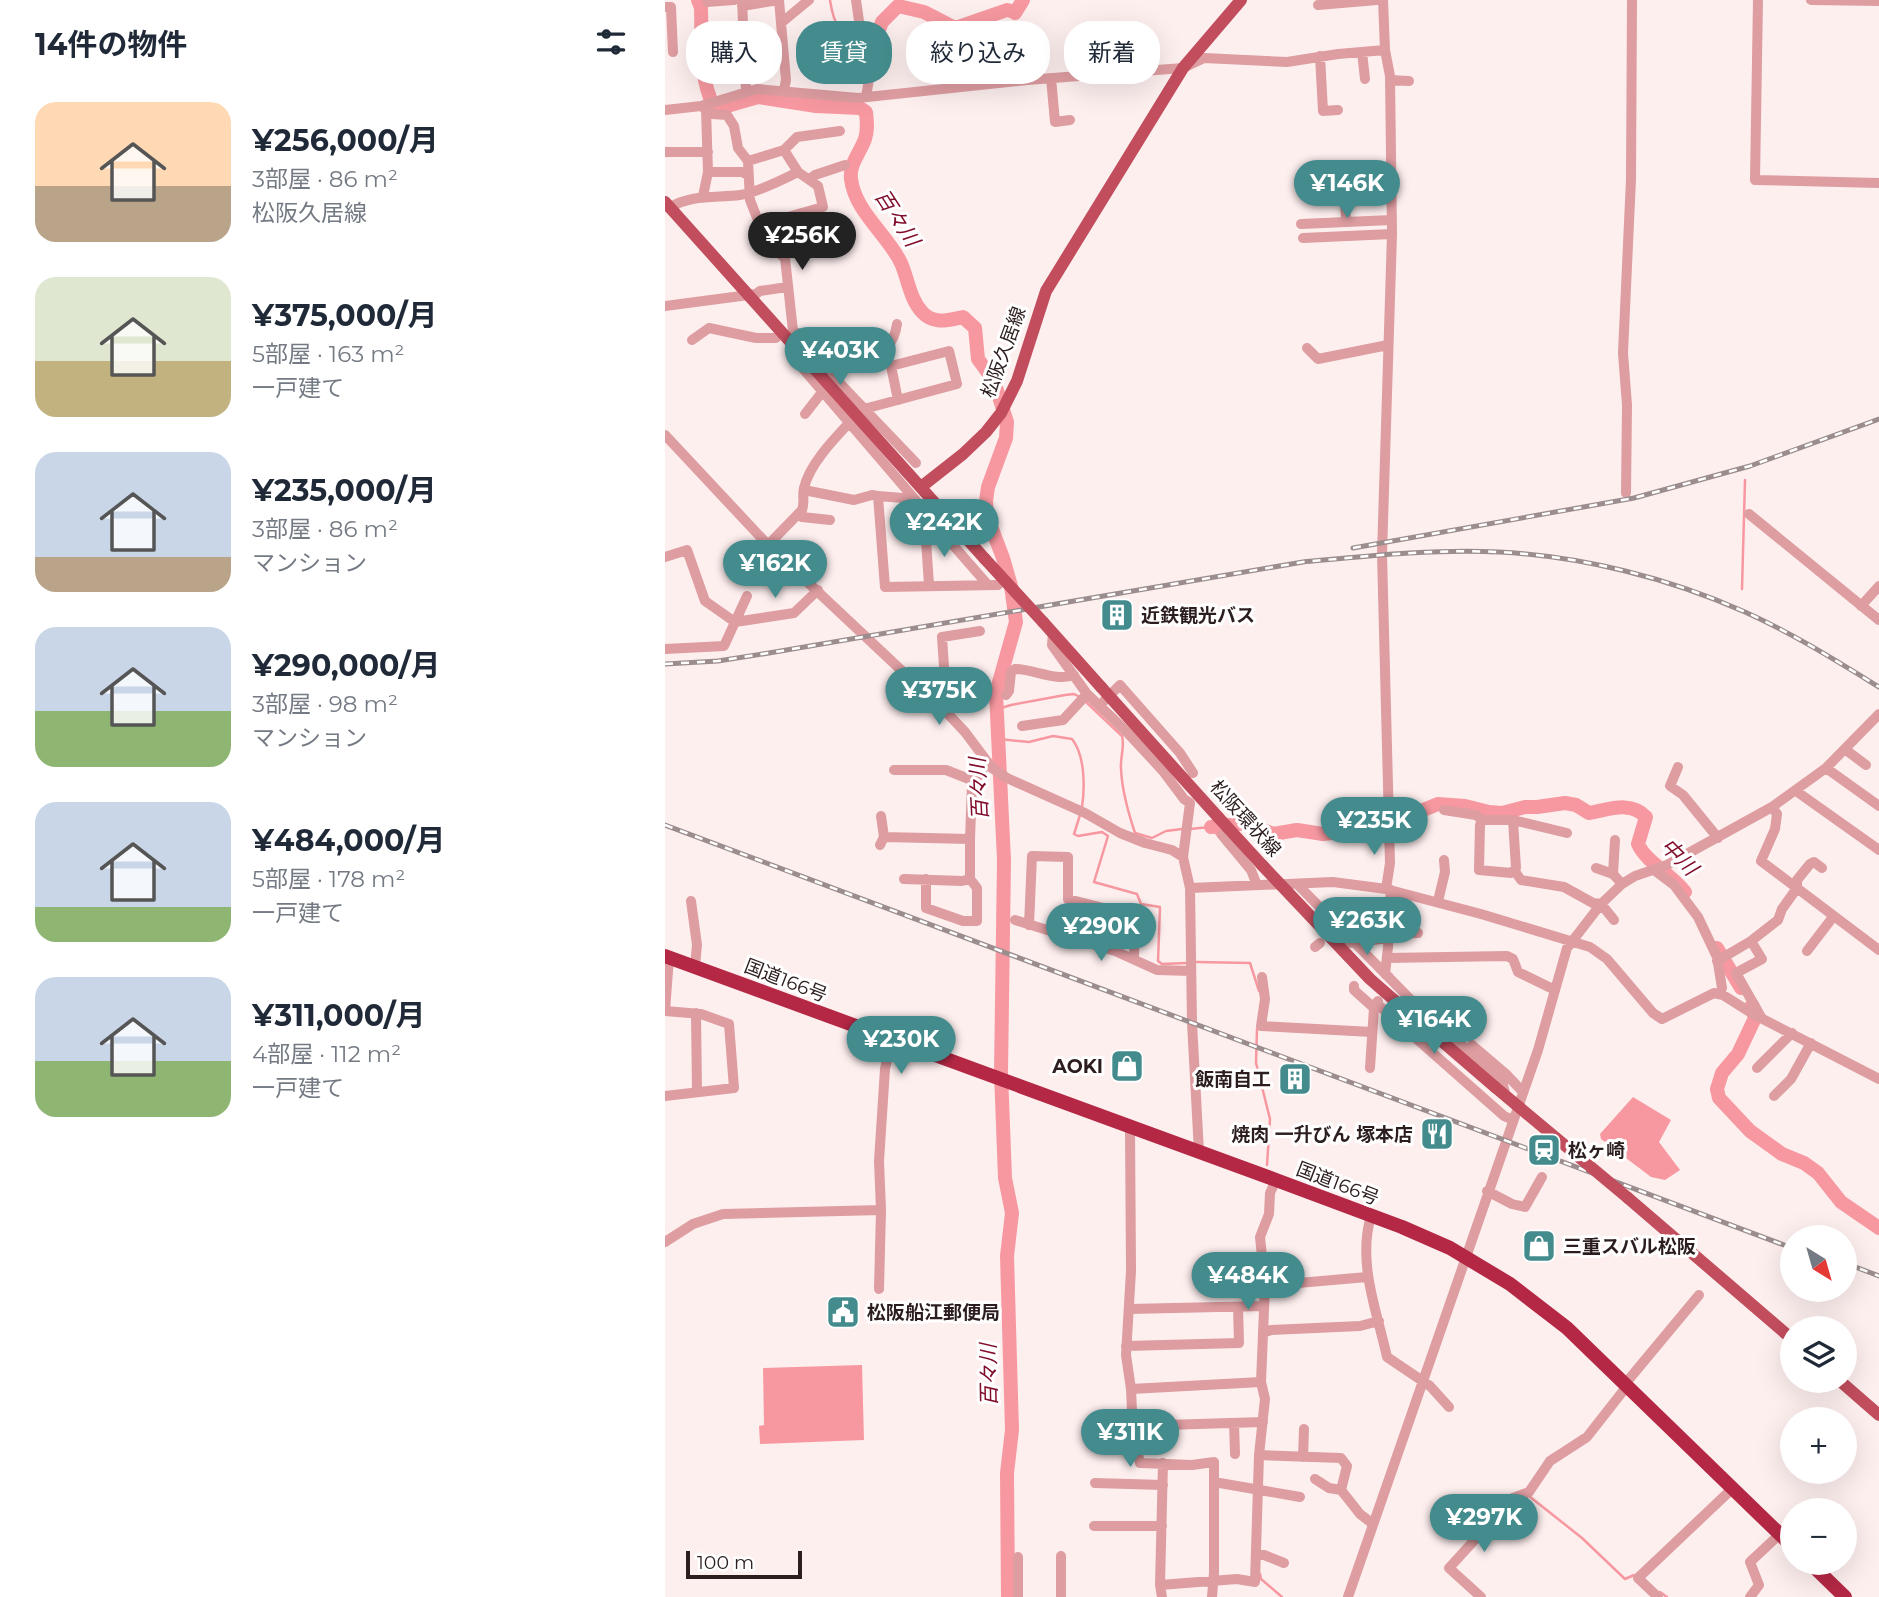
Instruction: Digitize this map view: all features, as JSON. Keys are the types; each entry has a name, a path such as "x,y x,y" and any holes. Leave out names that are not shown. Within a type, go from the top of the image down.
{"highway":[{"name":"国道166号","path":"667,957 1276,1180 1426,1237 1467,1258 1510,1283 1567,1328 1780,1534"},
{"path":"1822,1575 1845,1597"}],"main road":[{"name":"松阪久居線","path":"918,493 986,432 1001,413 1011,396 1028,351 1046,291 1184,68 1241,0"},
{"path":"667,205 803,356 918,493"},
{"name":"松阪環状線","path":"918,493 985,559 1290,895 1370,979 1780,1329"},
{"path":"1854,1393 1879,1415"}],"street":[{"path":"707,2 779,0 781,21"},
{"path":"782,22 809,0"},
{"path":"856,0 861,35 870,50 871,62 863,97"},
{"path":"1318,5 1377,0"},
{"path":"1383,0 1385,50 1390,80 1392,234 1382,554 1390,863 1389,936 1385,974"},
{"path":"1626,493 1627,405 1623,353 1630,192 1632,0"},
{"path":"1758,0 1755,180 1879,183"},
{"path":"1811,0 1879,1"},
{"path":"739,2 746,91"},
{"path":"665,7 671,7 673,52"},
{"path":"782,34 786,80 784,90"},
{"path":"1070,120 1055,122 1051,78 1184,68 1204,58 1287,62 1385,50"},
{"path":"1362,52 1365,79"},
{"path":"1320,57 1323,111 1338,110"},
{"path":"1390,80 1409,81"},
{"path":"665,110 704,107 716,100 746,91 768,88 811,95 863,97 988,84"},
{"path":"702,196 708,172 704,107"},
{"path":"704,107 712,114 727,115 733,124 738,148 748,161 750,200 757,218 770,222 823,207 818,186 798,172 784,150"},
{"path":"748,161 784,150 797,137 840,131"},
{"path":"665,152 708,152"},
{"path":"810,179 845,164"},
{"path":"708,172 748,175"},
{"path":"667,205 702,196 744,195 798,172"},
{"path":"1344,181 1346,222"},
{"path":"1345,196 1391,193"},
{"path":"1301,223 1391,220"},
{"path":"770,222 775,250 785,258 793,331 830,347 829,372 916,463"},
{"path":"1303,237 1392,234"},
{"path":"665,306 787,287"},
{"path":"861,352 883,351 891,343 897,324"},
{"path":"692,340 709,328 756,338 776,338"},
{"path":"1307,348 1318,359 1388,345"},
{"path":"883,351 891,366 898,400"},
{"path":"865,409 957,384 949,351 891,366"},
{"path":"803,356 799,364 849,423 918,493 924,512 929,585"},
{"path":"805,414 823,391"},
{"path":"768,545 798,514 804,504 804,490 824,452 849,423"},
{"path":"665,435 768,545 965,732 991,766 1007,778 1085,813 1106,832 1177,852 1183,857"},
{"path":"804,490 854,500 872,495 918,493"},
{"path":"877,496 885,587 993,585 924,512"},
{"path":"798,514 830,520"},
{"path":"1749,514 1879,621"},
{"path":"665,542 667,556 687,550 705,601 735,622 794,613 818,590"},
{"path":"1861,606 1879,586"},
{"path":"665,649 724,646 747,596"},
{"path":"937,704 946,696 942,637 981,631"},
{"path":"1053,633 1052,645 1074,675 1084,697 1100,706 1190,803 1183,857 1190,888 1199,1152"},
{"path":"1006,695 1011,672 1015,669 1030,669 1066,678 1074,675"},
{"path":"1100,706 1120,685 1180,753 1193,773"},
{"path":"1022,726 1063,720 1084,697"},
{"path":"1347,1597 1467,1258 1487,1191 1523,1092 1567,948 1601,904 1622,884 1718,838 1772,807 1826,768 1879,714"},
{"path":"1846,750 1866,765"},
{"path":"926,879 926,908 963,921 977,921 977,888 970,879 974,781 991,766"},
{"path":"1678,767 1670,786 1683,796 1718,838"},
{"path":"1826,768 1879,806"},
{"path":"894,770 946,770 974,781"},
{"path":"1796,791 1879,850"},
{"path":"1772,807 1777,814 1775,829 1761,861 1879,950"},
{"path":"1444,810 1476,815 1482,820 1513,820 1567,833"},
{"path":"881,817 882,841 970,839"},
{"path":"1482,820 1479,870 1511,873 1514,870"},
{"path":"1513,820 1516,855 1514,870 1521,880 1564,887 1593,903 1601,904 1614,920"},
{"path":"1222,835 1251,870 1257,885"},
{"path":"1613,874 1615,840"},
{"path":"1029,925 1032,856 1068,857 1067,899 1135,916 1134,959"},
{"path":"1438,901 1445,872 1444,860"},
{"path":"1717,961 1751,941 1778,920 1782,909 1797,888 1797,880 1810,864 1814,862 1822,868"},
{"path":"1659,868 1698,917 1717,961 1722,988 1720,994"},
{"path":"1596,869 1613,874 1622,884"},
{"path":"904,878 970,879"},
{"path":"1190,888 1333,882 1388,889 1438,901 1590,947 1607,959 1653,1013 1662,1019 1714,993 1720,994 1879,1079"},
{"path":"1298,885 1349,942 1496,1065 1523,1092"},
{"path":"691,901 697,945 695,967"},
{"path":"1807,951 1833,917"},
{"path":"1015,920 1115,951 1163,971 1191,965"},
{"path":"1349,942 1418,933"},
{"path":"1751,941 1762,959 1736,973 1757,1016"},
{"path":"1387,958 1507,956 1513,959 1518,972 1555,990"},
{"path":"665,1096 734,1088 729,1024 696,1013 665,1011 667,957"},
{"path":"1385,974 1502,1081 1506,1097"},
{"path":"1262,977 1265,999 1261,1032 1372,1032"},
{"path":"1354,986 1354,990 1504,1116 1513,1120"},
{"path":"1370,1068 1375,1005 1397,986"},
{"path":"696,1013 697,1092"},
{"path":"1757,1068 1792,1033"},
{"path":"879,1289 879,1161 885,1069 894,1041"},
{"path":"1774,1096 1791,1079 1811,1043"},
{"path":"940,1071 942,1065 962,1072 987,1074"},
{"path":"1131,1127 1131,1271 1126,1346 1132,1426 1140,1463 1192,1465 1214,1462 1212,1597"},
{"path":"1487,1191 1512,1204 1525,1207 1542,1177"},
{"path":"1160,1585 1237,1579 1255,1582 1259,1555 1262,1490 1259,1464 1265,1399 1261,1382 1263,1333 1260,1306 1265,1286 1260,1237 1269,1214 1276,1180"},
{"path":"665,1242 693,1224 723,1214 881,1210"},
{"path":"1371,1216 1367,1229 1367,1277 1387,1357 1422,1381 1441,1397 1448,1407"},
{"path":"1265,1286 1367,1277"},
{"path":"1481,1597 1449,1568 1513,1498 1526,1492 1550,1461 1587,1437 1699,1295"},
{"path":"1129,1309 1260,1306"},
{"path":"1126,1346 1239,1343 1238,1307"},
{"path":"1263,1333 1271,1330 1360,1326 1380,1321"},
{"path":"1131,1389 1261,1382"},
{"path":"1132,1426 1263,1422"},
{"path":"1234,1423 1235,1454"},
{"path":"1303,1457 1304,1429"},
{"path":"1259,1464 1303,1457 1341,1458 1347,1466 1341,1490"},
{"path":"1162,1597 1163,1463"},
{"path":"1315,1479 1329,1488 1341,1490 1353,1506 1373,1524"},
{"path":"1214,1482 1300,1497"},
{"path":"1095,1483 1163,1485"},
{"path":"1658,1597 1641,1575 1733,1488"},
{"path":"1094,1526 1162,1526"},
{"path":"1750,1597 1759,1585 1750,1562 1780,1534"},
{"path":"1259,1555 1284,1563"},
{"path":"1061,1556 1061,1597"},
{"path":"1018,1557 1018,1597"}],"shaded area":[{"path":"1633,1097 1671,1120 1659,1142 1680,1170 1665,1180 1651,1177 1601,1139 1600,1134"},
{"path":"862,1365 864,1440 760,1444 759,1426 764,1425 763,1368"}],"waterway":[{"name":"百々川","path":"698,0 701,8 704,71 714,107 720,108 758,97 816,106 860,108 866,112 866,136 853,163 851,174 859,202 901,263 915,301 922,312 936,320 963,317 975,328 978,359 994,381 1007,422 1006,438 988,487 986,501 987,516 1011,586 1016,622 996,693 1004,860 1001,1073 1005,1178 1012,1213 1007,1256 1012,1430 1007,1473 1008,1597"},
{"path":"830,0 836,21"},
{"path":"1015,13 1023,0"},
{"path":"883,21 898,6 924,12 955,28 1007,10 1011,11"},
{"path":"1742,589 1745,480"},
{"path":"998,709 1065,695 1074,694 1080,697"},
{"path":"1085,701 1122,736 1123,785 1135,833 1152,838 1166,831 1182,829"},
{"path":"999,739 1029,742 1053,736 1072,739 1082,762 1082,807"},
{"name":"中川","path":"1211,827 1247,823 1273,834 1297,830 1323,834 1350,831 1413,814 1438,804 1502,813 1525,807 1565,803 1576,805 1589,813 1626,807 1646,817 1638,844 1642,850 1685,892"},
{"path":"1080,815 1074,834 1078,836 1102,832 1108,836 1094,882 1137,894 1141,904 1160,907 1158,961 1162,964 1187,963"},
{"path":"1189,829 1211,827 1219,837"},
{"name":"中川","path":"1717,948 1741,988"},
{"path":"1196,962 1250,963 1259,991"},
{"name":"中川","path":"1752,1005 1755,1011 1754,1020 1738,1054 1722,1073 1717,1089 1719,1098 1750,1131 1782,1154 1804,1163 1818,1173 1841,1202 1879,1228"},
{"path":"1257,1029 1256,1063 1270,1119 1267,1165"},
{"path":"1529,1496 1582,1538 1625,1579 1634,1575"},
{"path":"1260,1574 1261,1579 1282,1597"},
{"path":"1660,1592 1667,1597"}],"railway":[{"path":"1353,548 1634,498 1750,466 1879,419"},
{"path":"665,664 718,661 769,653 1303,562 1474,551 1561,558 1624,571 1686,589 1780,629 1879,687"},
{"path":"665,825 1780,1243"},
{"path":"1857,1268 1879,1276"}],"place":[{"name":"近鉄観光バス","path":"1117,615"},
{"name":"AOKI","path":"1127,1066"},
{"name":"飯南自工","path":"1295,1079"},
{"name":"焼肉 一升びん 塚本店","path":"1437,1134"},
{"name":"松ヶ崎","path":"1544,1150"},
{"name":"三重スバル松阪","path":"1539,1246"},
{"name":"松阪船江郵便局","path":"843,1312"}]}
